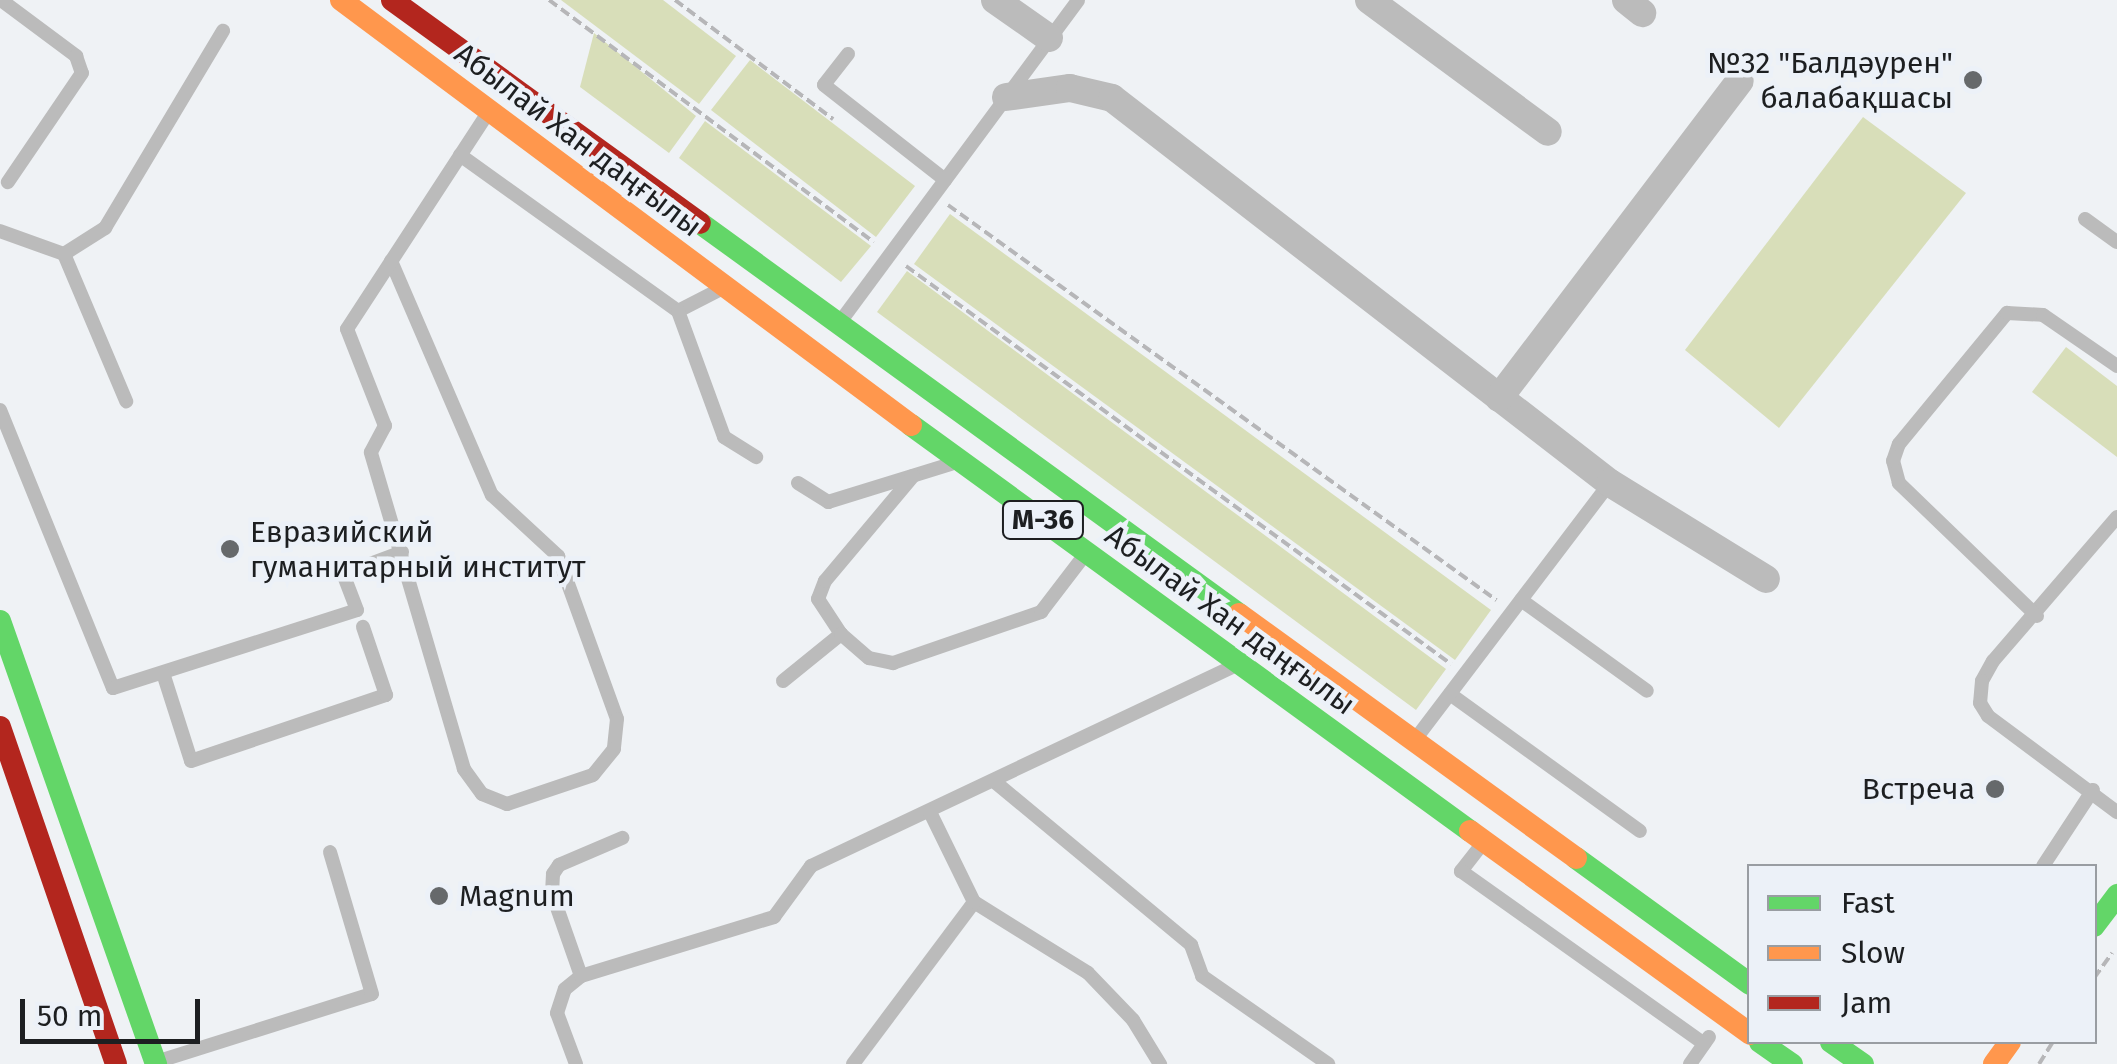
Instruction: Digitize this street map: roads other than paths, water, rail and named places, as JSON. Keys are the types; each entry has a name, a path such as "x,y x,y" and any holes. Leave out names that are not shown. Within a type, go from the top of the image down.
{"main road":[{"name":"Абылай Хан даңғылы","path":"340,0 725,287 827,338 962,461 1747,1032"},
{"name":"Абылай Хан даңғылы","path":"392,0 827,338 1747,982"},
{"path":"0,621 156,1063"},
{"path":"0,727 9,784 116,1064"},
{"path":"2097,922 2117,894"},
{"path":"1763,1044 1792,1064"},
{"path":"1834,1044 1863,1064"}],"street":[{"path":"995,0 1050,38"},
{"path":"1368,0 1548,132"},
{"path":"1500,398 1740,82"},
{"path":"1006,97 1070,88 1112,98 1610,483 1766,579"}],"lane":[{"path":"1,0 76,56 82,72 8,182"},
{"path":"827,338 1078,0"},
{"path":"64,254 105,228 222,31"},
{"path":"848,54 824,86 945,180"},
{"path":"391,261 492,495 558,556 618,719 614,749 593,776 507,804 482,794 464,769 371,452 385,426 347,328 489,111"},
{"path":"460,155 678,311 724,437 756,457"},
{"path":"2085,219 2117,242"},
{"path":"0,231 64,254 126,401"},
{"path":"678,311 725,287"},
{"path":"2037,616 1899,483 1893,462 1898,444 2007,312 2043,315 2117,366"},
{"path":"0,413 113,688 357,610 343,574 402,552"},
{"path":"798,483 828,502 962,461"},
{"path":"913,476 825,582 818,599 841,634 880,664 1041,612 1086,552"},
{"path":"1412,744 1610,483"},
{"path":"2117,517 2037,616 1994,662 1982,680 1980,703 1988,716 2093,790 2117,812"},
{"path":"1517,606 1647,691"},
{"path":"162,673 191,761 386,695 363,627"},
{"path":"783,681 841,634"},
{"path":"576,1064 557,1013 565,989 581,976 774,917 811,866 1240,663"},
{"path":"1450,694 1640,831"},
{"path":"995,782 1191,945 1202,976 1328,1064"},
{"path":"2044,864 2093,790"},
{"path":"930,812 974,902 1088,973 1133,1020 1160,1064"},
{"path":"581,976 552,893 553,874 559,864 622,838"},
{"path":"1483,842 1461,871 1704,1044"},
{"path":"156,1063 372,994 330,852"},
{"path":"853,1064 974,902"},
{"path":"1690,1064 1724,1016"}],"place":[{"name":"№32 \"Балдәурен\" балабақшасы","path":"1973,80"},
{"name":"Евразийский гуманитарный институт","path":"230,549"},
{"name":"Встреча","path":"1995,789"},
{"name":"Magnum","path":"439,896"}]}
